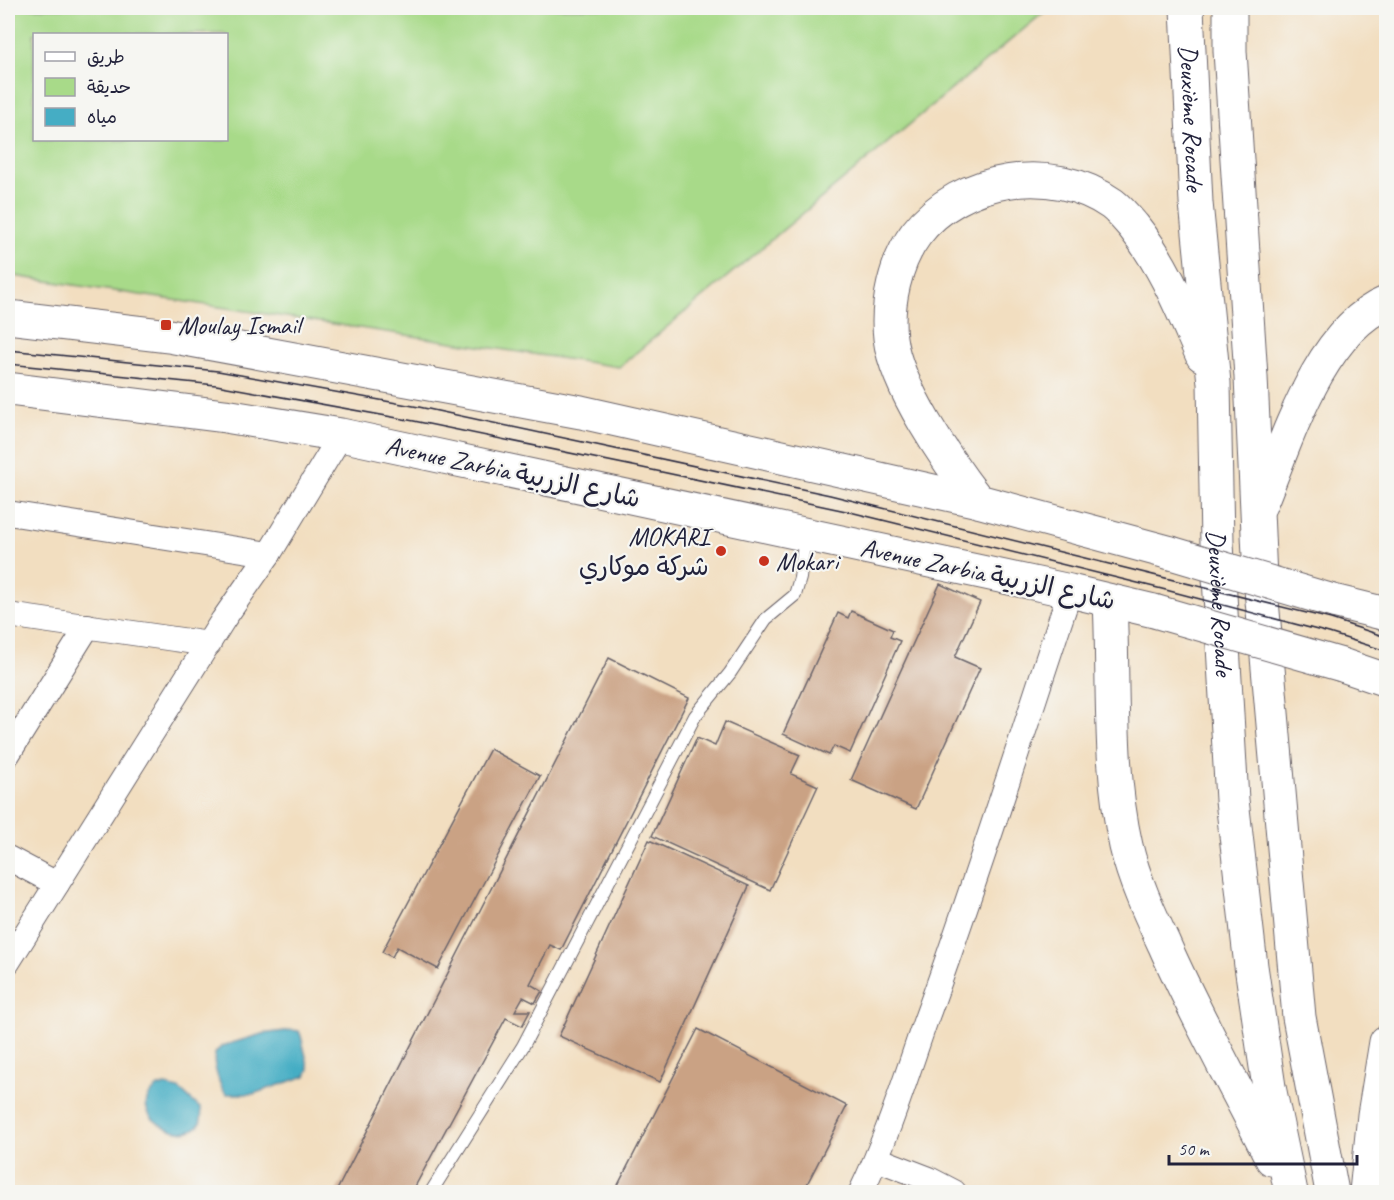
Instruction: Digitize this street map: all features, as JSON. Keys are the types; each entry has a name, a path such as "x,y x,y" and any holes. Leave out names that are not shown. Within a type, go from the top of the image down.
{"main road":[{"name":"Deuxième Rocade","path":"1187,8 1196,203 1214,383 1217,543 1232,800 1251,966 1269,1087 1290,1192"},
{"name":"Deuxième Rocade","path":"1230,8 1230,51 1251,377 1260,578 1299,1017 1332,1192"},
{"path":"978,501 930,430 902,380 890,340 889,309 902,260 915,236 930,219 969,192 999,183 1028,180 1058,181 1084,188 1114,205 1153,251 1172,287 1214,383"},
{"path":"1257,513 1318,371 1337,344 1358,322 1386,303"},
{"path":"8,317 169,336 581,412 978,501 1386,614"},
{"name":"Avenue Zarbia شارع الزربية","path":"8,389 225,416 341,435 1070,591 1154,611 1342,665 1386,680"},
{"path":"1110,601 1115,762 1120,815 1126,847 1141,894 1180,982 1290,1192"},
{"path":"1366,1192 1374,1115 1386,1042"}],"street":[{"path":"8,962 208,644 269,554 341,435"},
{"path":"8,513 269,554"},
{"path":"861,1192 877,1159 995,822 1070,591"},
{"path":"8,615 208,644"},
{"path":"8,754 88,626"},
{"path":"8,858 57,884"},
{"path":"877,1159 929,1179 954,1192"}],"lane":[{"path":"430,1192 523,1046 695,716 730,673 766,619 795,595 800,578 806,535"}],"green space":[{"path":"8,8 1049,8 619,367 8,275"}],"water":[{"path":"299,1031 301,1036 309,1069 306,1076 253,1094 226,1094 221,1086 214,1058 222,1046 262,1034"},
{"path":"158,1087 179,1089 201,1109 200,1123 191,1130 179,1131 166,1128 154,1120 147,1110 148,1099"}],"building":[{"path":"940,584 980,602 955,657 980,668 916,809 851,780"},
{"path":"851,611 893,630 890,637 900,641 850,753 834,746 829,755 783,734 838,613 848,618"},
{"path":"609,658 689,698 561,950 550,945 530,984 542,991 535,1003 523,997 515,1011 530,1011 522,1026 506,1018 412,1192 336,1192"},
{"path":"725,722 800,755 791,774 818,786 770,890 652,836 697,738 715,746"},
{"path":"490,749 540,776 438,969 397,947 392,957 382,952"},
{"path":"649,840 749,886 660,1082 559,1036"},
{"path":"698,1029 847,1106 803,1192 623,1192 616,1189"}],"tram line":[{"path":"8,350 218,371 419,407 830,495 1331,619 1386,637"},
{"path":"8,364 216,385 414,421 638,467 846,511 1162,589 1329,633 1386,651"}],"place":[{"name":"Moulay Ismail","path":"166,325"},
{"name":"MOKARI شركة موكاري","path":"721,551"},
{"name":"Mokari","path":"764,561"}]}
